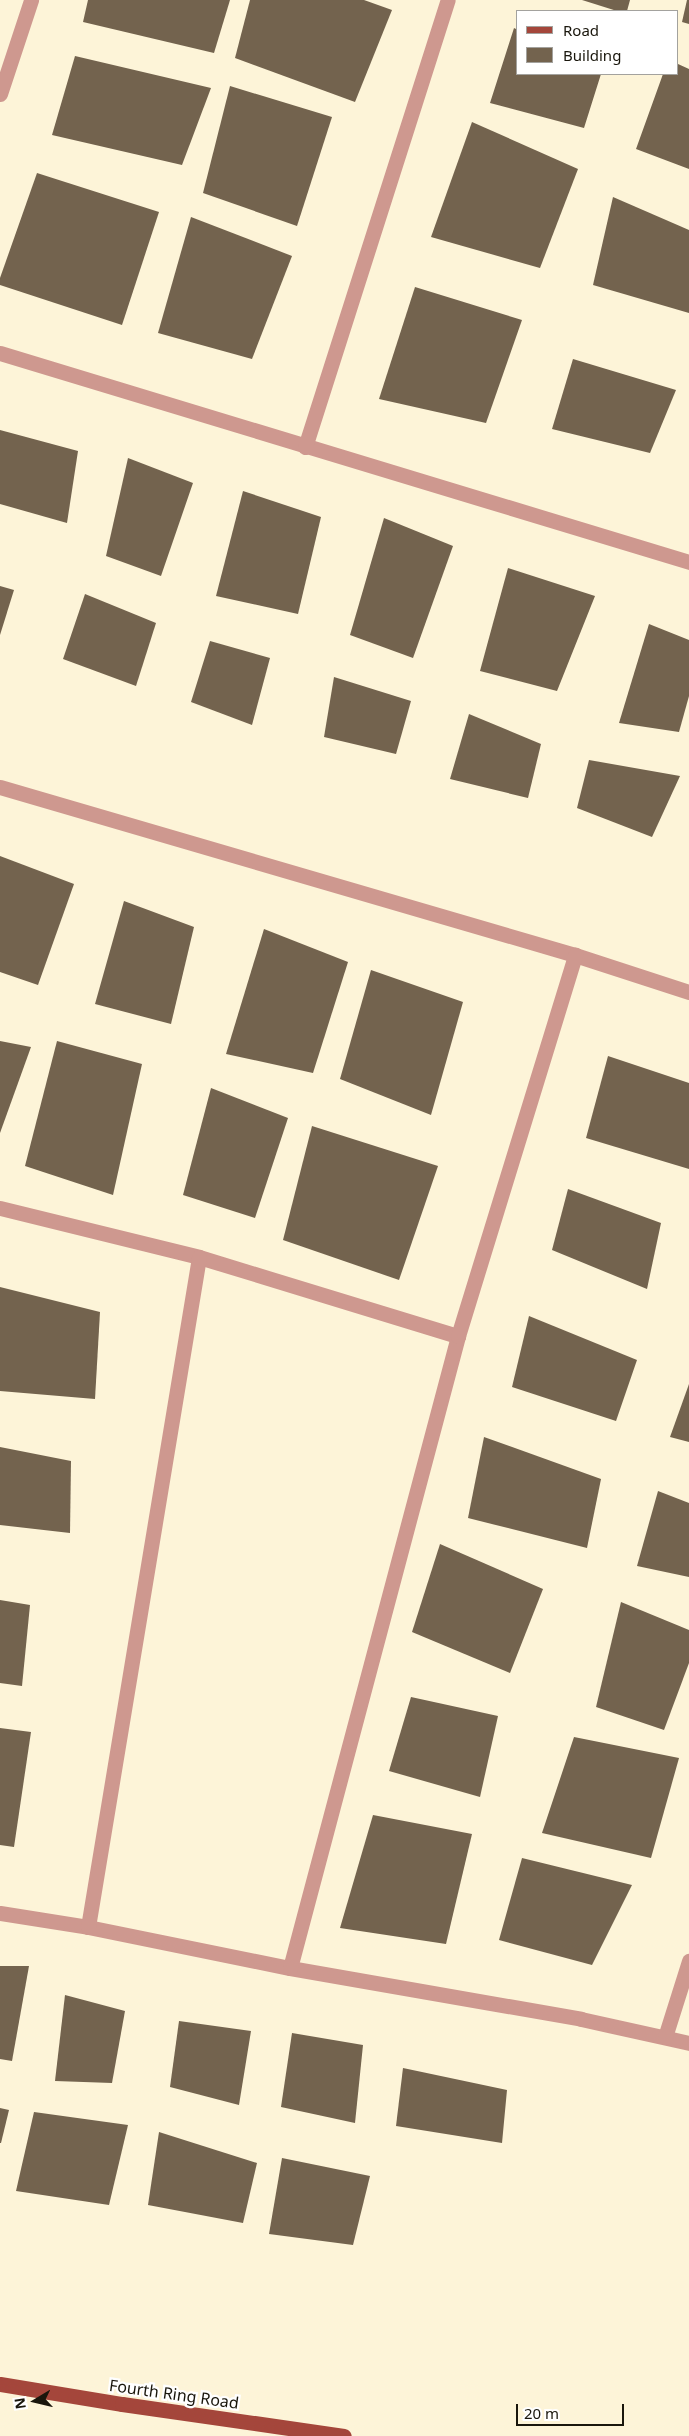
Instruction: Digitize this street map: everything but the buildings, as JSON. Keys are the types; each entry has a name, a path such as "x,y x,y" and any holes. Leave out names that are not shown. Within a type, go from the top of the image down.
{"main road":[{"name":"Fourth Ring Road","path":"0,2384 122,2404 344,2436"}],"street":[{"path":"0,94 31,0"},
{"path":"305,447 448,0"},
{"path":"0,353 689,562"},
{"path":"0,787 575,955 689,992"},
{"path":"290,1968 458,1336 575,955"},
{"path":"0,1208 199,1257 458,1336"},
{"path":"88,1927 199,1257"},
{"path":"0,1913 88,1927 290,1968 581,2019 689,2043"},
{"path":"665,2037 689,1961"}]}
